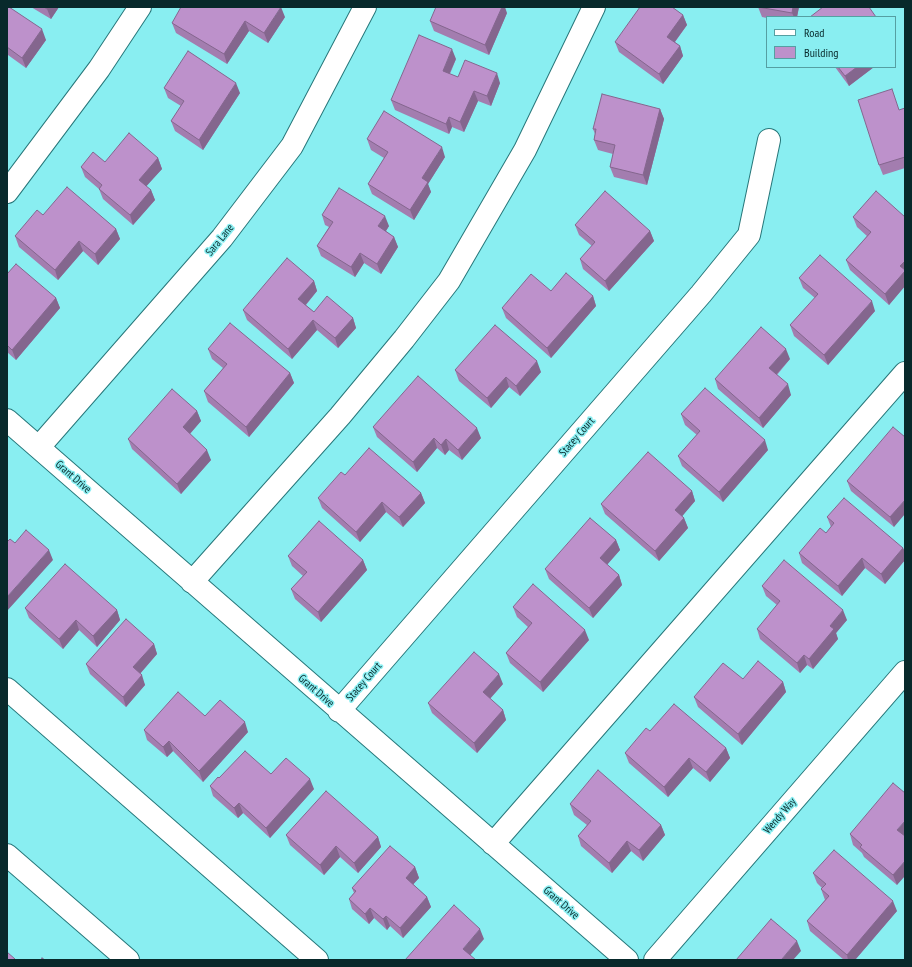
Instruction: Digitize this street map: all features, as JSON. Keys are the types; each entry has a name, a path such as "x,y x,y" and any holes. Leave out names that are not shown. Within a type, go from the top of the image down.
{"street":[{"path":"7,192 99,69 140,7"},
{"name":"Sara Lane","path":"39,447 222,238 292,146 364,7"},
{"path":"192,582 340,416 404,339 449,281 525,150 594,7"},
{"name":"Stacey Court","path":"339,710 701,294 750,235 769,140"},
{"path":"493,844 905,373"},
{"name":"Grant Drive","path":"7,420 627,960"},
{"name":"Wendy Way","path":"655,960 905,672"},
{"path":"7,689 317,960"},
{"path":"7,855 128,960"}],"building":[{"path":"7,7 42,29 22,58 7,47"},
{"path":"181,7 281,7 264,33 245,21 224,54 172,23"},
{"path":"436,7 502,7 485,45 430,21"},
{"path":"640,7 672,7 683,15 667,37 680,46 659,74 615,42"},
{"path":"758,7 793,7 792,13"},
{"path":"823,7 869,7 875,16 811,16"},
{"path":"419,35 452,49 443,71 458,77 465,60 497,73 487,96 474,91 460,122 449,117 446,124 391,100"},
{"path":"188,51 236,83 199,140 171,121 184,101 164,88"},
{"path":"839,68 856,68 845,76"},
{"path":"892,89 899,110 905,108 905,157 879,165 858,100"},
{"path":"602,94 660,109 643,175 610,167 615,145 594,140 596,129 593,129"},
{"path":"384,111 442,147 422,178 428,182 410,210 368,184 388,152 367,139"},
{"path":"129,133 158,158 139,180 151,190 130,215 99,189 102,185 81,167 93,152 105,162"},
{"path":"67,187 116,229 95,254 79,241 55,270 15,236 37,210 43,215"},
{"path":"339,188 385,216 378,226 394,237 377,264 360,253 351,267 317,246 333,222 322,215"},
{"path":"605,191 650,231 605,281 580,259 595,242 575,225"},
{"path":"876,191 905,217 905,261 900,266 905,271 885,294 846,260 871,232 853,217"},
{"path":"820,255 872,301 824,355 790,325 818,294 799,278"},
{"path":"287,258 314,281 298,299 314,312 327,296 353,318 335,338 313,320 288,349 243,310"},
{"path":"16,264 56,298 12,350 7,345 7,274"},
{"path":"566,273 593,296 547,348 502,308 531,274 551,291"},
{"path":"230,323 290,373 246,427 204,391 227,364 208,349"},
{"path":"495,325 537,361 516,386 506,377 487,398 455,370"},
{"path":"761,327 786,349 769,368 788,384 759,418 715,379"},
{"path":"418,376 477,428 458,450 446,439 441,445 434,438 413,462 373,427"},
{"path":"705,388 765,440 719,492 678,456 700,431 681,414"},
{"path":"172,389 197,411 183,427 207,450 177,484 128,439"},
{"path":"893,427 905,437 905,500 890,517 847,481"},
{"path":"369,448 421,493 399,517 382,502 356,532 318,498 341,472 345,475"},
{"path":"648,452 692,491 675,510 684,518 655,551 601,504"},
{"path":"844,498 903,548 881,574 862,558 838,586 799,553 820,528 826,533 834,523 827,517"},
{"path":"590,518 616,540 600,558 619,575 589,608 545,569"},
{"path":"319,521 363,560 318,612 291,589 307,572 288,556"},
{"path":"26,530 49,550 7,597 7,542 10,539 15,543"},
{"path":"784,560 843,610 830,626 834,629 809,659 804,655 797,663 757,629 780,601 762,586"},
{"path":"65,564 117,610 93,636 76,620 59,639 25,608"},
{"path":"533,584 585,630 540,682 506,653 532,623 513,607"},
{"path":"126,619 154,644 133,667 142,675 123,697 86,664"},
{"path":"474,652 499,674 483,692 503,710 474,743 428,703"},
{"path":"758,661 783,682 738,734 694,697 723,663 743,679"},
{"path":"178,692 205,716 220,700 245,722 199,771 169,741 163,747 144,730"},
{"path":"674,704 726,748 706,772 689,758 664,787 625,753 646,728 650,731"},
{"path":"245,751 271,774 286,758 310,779 266,828 239,803 234,808 210,786"},
{"path":"598,770 661,825 639,850 627,841 609,863 578,836 591,821 570,804"},
{"path":"893,783 905,793 905,821 897,830 905,836 905,861 893,875 860,847 862,845 850,834"},
{"path":"326,791 378,837 354,863 336,846 320,865 286,835"},
{"path":"390,846 415,867 406,878 427,897 400,928 386,916 383,919 370,908 365,914 349,899 356,891 352,888"},
{"path":"834,850 893,901 847,955 807,921 829,896 821,889 826,884 813,873"},
{"path":"454,905 480,929 463,949 476,960 405,960"},
{"path":"771,919 797,941 782,959 783,960 736,960"},
{"path":"7,952 15,959 15,960 7,960"}]}
